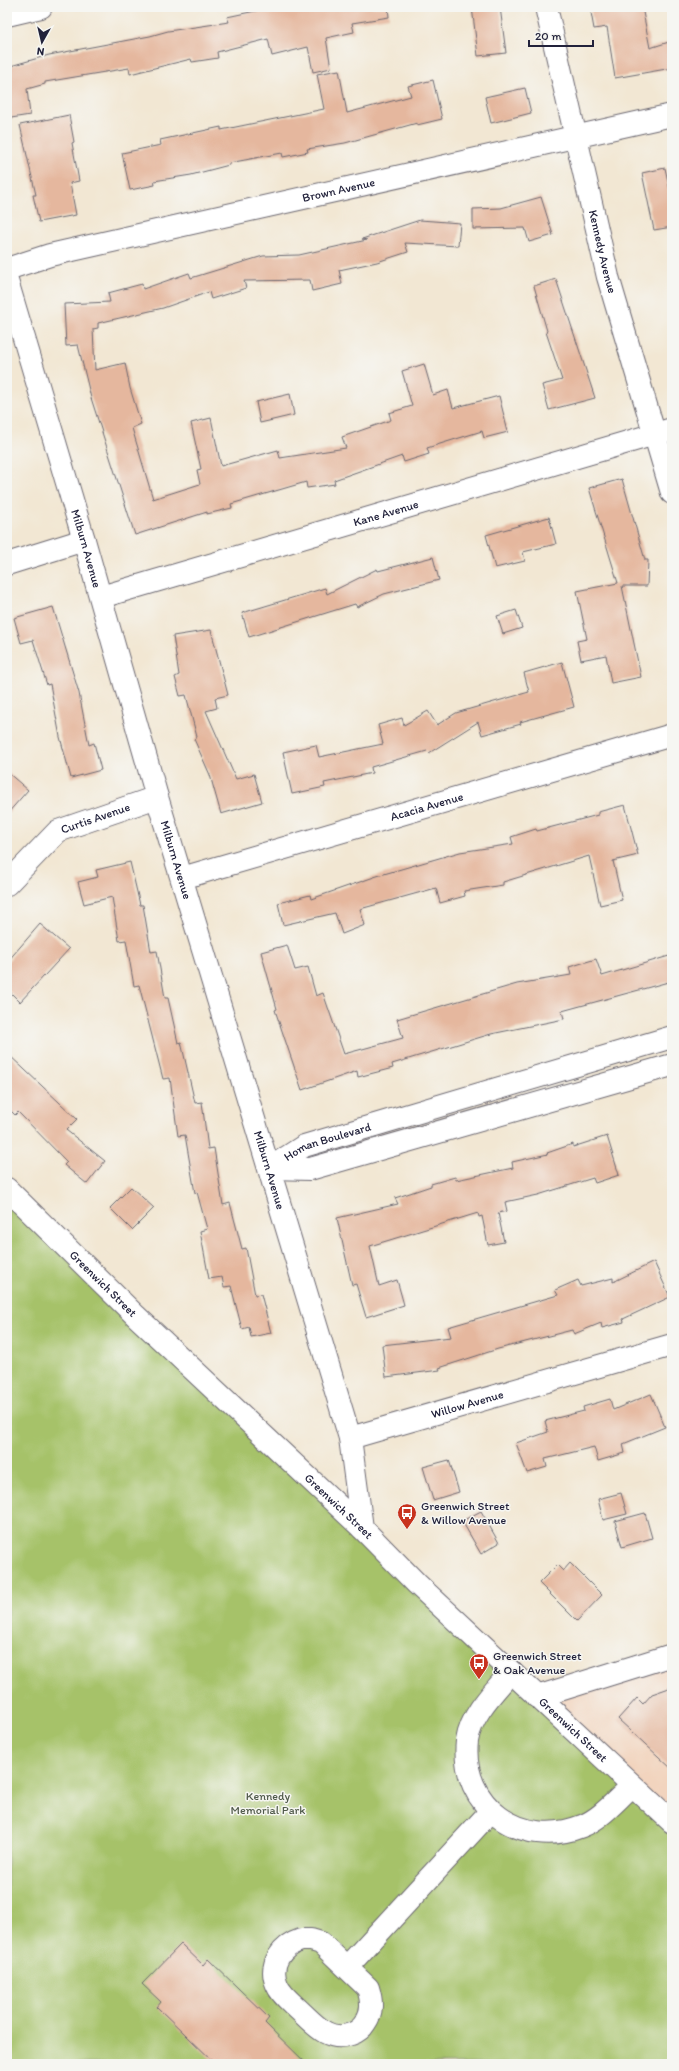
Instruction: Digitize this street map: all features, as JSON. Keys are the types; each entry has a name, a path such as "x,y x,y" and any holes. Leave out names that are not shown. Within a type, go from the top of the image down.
{"street":[{"path":"7,15 42,7"},
{"name":"Kennedy Avenue","path":"546,7 608,277 663,431 672,493"},
{"name":"Brown Avenue","path":"7,270 50,255 672,115"},
{"name":"Milburn Avenue","path":"7,280 101,597 157,797 270,1168 350,1438"},
{"name":"Kane Avenue","path":"101,597 663,431"},
{"path":"7,564 84,540"},
{"name":"Acacia Avenue","path":"182,878 672,735"},
{"name":"Curtis Avenue","path":"7,884 58,831 157,797"},
{"name":"Homan Boulevard","path":"270,1168 304,1146 672,1037"},
{"name":"Homan Boulevard","path":"270,1168 310,1169 672,1065"},
{"name":"Greenwich Street","path":"7,1189 136,1316 362,1528 417,1584 672,1822"},
{"name":"Willow Avenue","path":"350,1438 672,1345"},
{"path":"350,1438 362,1528"},
{"path":"537,1697 672,1654"},
{"path":"511,1672 476,1716 468,1740 467,1766 476,1790 491,1811 511,1826 535,1833 560,1833 583,1826 603,1812 632,1786"},
{"path":"347,1967 491,1811"},
{"path":"301,1940 311,1940 321,1944 347,1967 368,1988 372,2008 364,2026 356,2032 346,2036 327,2034 318,2028 283,1994 277,1986 275,1976 275,1967 283,1949 291,1943 301,1940"}],"shaded area":[{"path":"655,1657 672,1668 672,1822 537,1697"}],"green space":[{"name":"Kennedy Memorial Park","path":"7,1189 672,1822 672,2064 7,2064"}],"building":[{"path":"274,7 388,7 389,17 352,23 354,32 326,38 331,68 313,72 308,47 272,56 268,39 217,52 218,58 192,62 191,59 130,74 129,68 45,82 45,84 27,89 30,115 11,118 7,90 7,67 49,55 150,36 168,31 229,22 227,17"},
{"path":"472,7 500,7 506,53 478,56"},
{"path":"590,7 642,7 650,48 672,41 672,68 615,78 607,27 594,29"},
{"path":"339,70 347,113 411,96 408,86 433,80 442,119 417,125 417,123 345,143 307,149 308,152 283,157 282,153 229,163 229,165 191,175 154,181 155,185 130,190 122,153 161,145 160,140 221,127 221,130 324,109 317,74"},
{"path":"525,88 531,113 491,123 485,97"},
{"path":"69,115 74,142 72,143 79,181 70,183 76,215 39,222 33,195 36,195 20,125"},
{"path":"665,168 672,200 672,227 654,230 642,173"},
{"path":"541,197 553,235 529,242 525,228 473,229 473,209 501,208"},
{"path":"420,220 460,223 458,246 405,243 408,252 377,262 339,270 342,284 312,291 310,280 244,281 246,288 211,299 209,292 163,308 98,323 98,328 93,329 95,370 125,363 130,388 141,424 132,428 153,499 200,484 197,470 201,469 191,423 211,418 221,466 278,450 280,458 346,448 342,437 391,420 389,413 412,406 402,371 424,364 433,395 448,390 453,408 499,396 508,432 484,438 482,431 427,448 429,454 404,462 402,456 334,480 335,484 307,488 306,482 231,504 232,508 207,514 207,512 135,535 91,398 78,345 66,346 64,304 110,302 108,293 142,284 143,289 189,273 191,278 263,256 299,255 367,240 362,239"},
{"path":"556,279 595,398 549,410 542,385 562,380 546,332 547,331 534,286"},
{"path":"290,394 294,415 260,423 256,402"},
{"path":"622,479 645,560 648,560 647,586 622,586 641,677 611,683 606,655 581,660 577,641 587,639 577,591 618,583 589,488"},
{"path":"549,517 556,544 523,552 525,561 495,568 486,535"},
{"path":"433,557 439,580 384,594 357,607 355,604 249,637 242,613 325,588 327,594 377,569 378,571"},
{"path":"53,607 79,693 89,745 94,743 101,770 71,778 60,737 50,684 47,685 33,640 21,643 14,618"},
{"path":"516,610 522,628 503,634 497,616"},
{"path":"211,630 228,695 215,698 217,708 206,711 236,779 254,774 262,802 221,814 210,775 194,739 197,737 186,695 180,696 175,677 179,675 173,636"},
{"path":"562,662 574,707 520,722 521,724 482,735 478,722 429,753 427,751 371,767 372,773 324,783 325,787 292,794 283,752 316,745 319,757 383,744 378,725 402,718 404,725 428,711 437,725 456,713 529,692 524,673"},
{"path":"7,772 28,790 7,814"},
{"path":"625,805 638,855 613,861 622,900 600,905 589,856 503,882 503,885 464,891 465,896 440,903 436,888 360,909 365,925 342,934 335,913 283,925 278,903 310,895 311,899 377,876 460,852 513,844 511,837 536,829 537,831 598,815 598,812"},
{"path":"130,862 140,905 143,905 151,952 157,951 165,998 168,998 178,1043 181,1042 195,1103 202,1102 208,1149 214,1148 223,1205 230,1203 242,1249 246,1248 255,1295 261,1294 271,1333 251,1337 249,1327 242,1329 231,1286 224,1287 222,1277 209,1279 200,1231 207,1229 197,1192 195,1193 185,1135 178,1136 170,1078 163,1079 139,985 134,986 126,940 119,941 112,897 84,904 78,882 98,877 96,870"},
{"path":"40,924 69,949 20,1002 7,989 7,962"},
{"path":"287,945 295,970 308,967 316,996 323,993 344,1054 403,1038 397,1019 517,984 571,975 569,967 596,959 602,976 669,956 672,966 672,981 562,1011 564,1019 491,1034 392,1064 393,1068 358,1077 357,1071 302,1090 275,1010 277,1009 261,952"},
{"path":"7,1053 77,1119 66,1130 105,1161 87,1184 64,1165 67,1162 18,1112 15,1115 7,1107"},
{"path":"607,1136 619,1175 595,1183 593,1178 538,1195 505,1202 507,1211 498,1213 504,1242 488,1245 482,1216 479,1217 478,1213 370,1246 379,1286 397,1280 404,1305 366,1317 356,1284 352,1285 337,1218 398,1204 395,1198 431,1186 431,1184 455,1177 456,1180 513,1168 512,1162 548,1154 547,1153 573,1144 573,1147"},
{"path":"131,1187 154,1208 132,1230 110,1208"},
{"path":"654,1262 670,1297 623,1319 624,1322 602,1328 601,1323 574,1334 572,1330 498,1349 439,1368 440,1370 386,1377 382,1345 451,1337 448,1327 558,1295 555,1290 578,1280 581,1286 613,1278 613,1282"},
{"path":"651,1394 665,1427 623,1444 625,1453 598,1461 594,1447 545,1459 547,1467 527,1473 516,1443 548,1432 545,1421 584,1411 583,1407 610,1399 613,1410"},
{"path":"449,1460 459,1492 433,1500 423,1467"},
{"path":"621,1493 627,1514 603,1520 598,1499"},
{"path":"481,1511 499,1543 481,1554 462,1521"},
{"path":"645,1513 652,1538 622,1547 615,1521"},
{"path":"570,1563 602,1595 577,1621 539,1583 557,1565 563,1571"},
{"path":"672,1687 672,1769 618,1719 637,1698 643,1704 652,1694"},
{"path":"181,1944 203,1965 208,1959 269,2018 265,2023 307,2064 216,2064 157,2007 161,2002 142,1984"}],"place":[{"name":"Greenwich Street & Willow Avenue","path":"407,1530"},
{"name":"Greenwich Street & Oak Avenue","path":"479,1680"}]}
